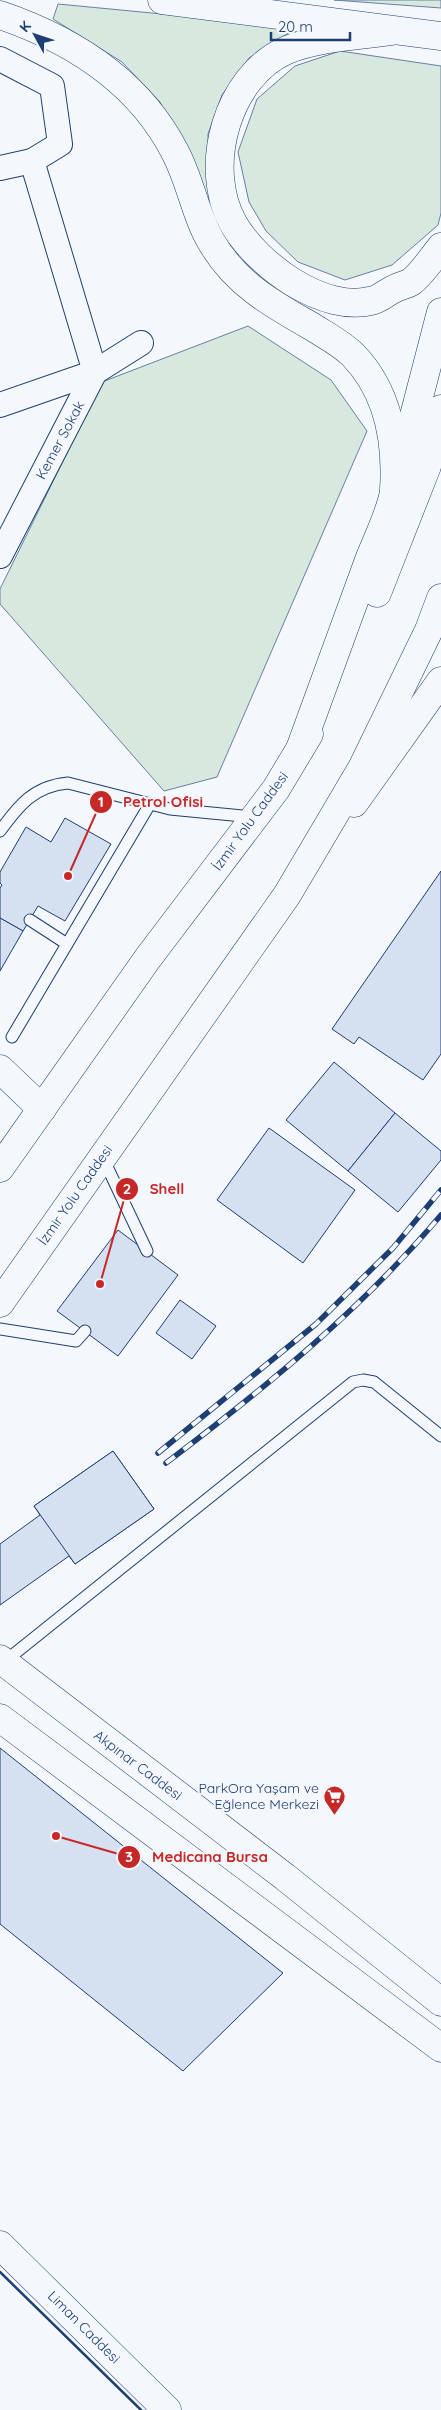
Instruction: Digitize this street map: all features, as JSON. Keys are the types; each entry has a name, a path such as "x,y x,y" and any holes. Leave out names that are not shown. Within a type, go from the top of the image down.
{"main road":[{"path":"162,0 431,35"},
{"path":"0,15 29,25 61,40 120,80 142,103 176,153 201,221 227,266 248,287 334,340 353,356 384,403 392,430 394,492"},
{"path":"392,31 313,42 286,50 247,81 232,104 224,129 220,154 224,201 232,222 249,246 263,261 284,278 304,290 331,299 353,302 374,300 412,281 441,247"},
{"path":"300,749 394,492 441,312"},
{"name":"İzmir Yolu Caddesi","path":"5,1155 42,1109 148,958 276,789 330,699 368,614 427,466 441,409"},
{"name":"İzmir Yolu Caddesi","path":"0,1303 287,895 362,768 429,630 441,598"},
{"path":"287,895 441,681"},
{"path":"0,1069 42,1109"},
{"name":"Akpınar Caddesi","path":"1,1663 285,1877 441,2002"},
{"path":"0,1718 441,2048"},
{"name":"Liman Caddesi","path":"0,2245 167,2410"}],"street":[{"path":"0,59 52,86 60,144 32,161 0,168"},
{"path":"32,161 95,372"},
{"path":"0,405 95,372 142,343"},
{"name":"Kemer Sokak","path":"0,556 95,372"}],"lane":[{"path":"0,831 24,800 34,792 56,784 80,785 170,809 255,817"},
{"path":"12,1037 150,804"},
{"path":"30,920 67,944"},
{"path":"102,1156 146,1251"},
{"path":"0,1329 76,1341 85,1331"},
{"path":"1,1663 353,1382 363,1380 374,1382 441,1436"}],"shaded area":[{"path":"334,0 441,0 441,8"},
{"path":"58,4 298,27 249,58 222,95 208,134 209,202 160,102 122,62 53,19"},
{"path":"340,51 441,66 441,213 438,225 392,265 345,280 298,262 266,231 249,202 238,152 257,99 295,66"},
{"path":"248,326 331,380 367,431 217,777 164,791 0,604 0,589 102,382"}],"building":[{"path":"65,818 111,844 65,921 38,906 23,931 0,918 0,888 2,885 0,883 0,872 26,827 51,842"},
{"path":"441,871 441,1054 423,1080 359,1037 354,1044 332,1029"},
{"path":"0,918 23,931 0,971"},
{"path":"334,1062 395,1113 348,1171 286,1120"},
{"path":"395,1113 441,1151 441,1160 398,1212 348,1171"},
{"path":"269,1128 355,1190 303,1263 217,1200"},
{"path":"118,1230 178,1275 118,1356 57,1311"},
{"path":"180,1300 216,1326 192,1359 156,1333"},
{"path":"113,1451 154,1509 75,1564 69,1556 0,1605 0,1544 40,1515 34,1506"},
{"path":"113,1451 154,1509 75,1564 34,1506"},
{"path":"0,1748 283,1973 183,2071 0,1924"}],"railway":[{"path":"158,1453 316,1324 393,1248 441,1190"},
{"path":"166,1463 310,1347 378,1284 441,1215"}],"fence":[{"path":"0,2272 141,2410"}],"wall":[{"path":"0,2272 141,2410"}],"place":[{"name":"Petrol Ofisi","path":"68,876"},
{"name":"Shell","path":"100,1284"},
{"name":"ParkOra Yaşam ve Eğlence Merkezi","path":"335,1815"},
{"name":"Medicana Bursa","path":"56,1836"}]}
